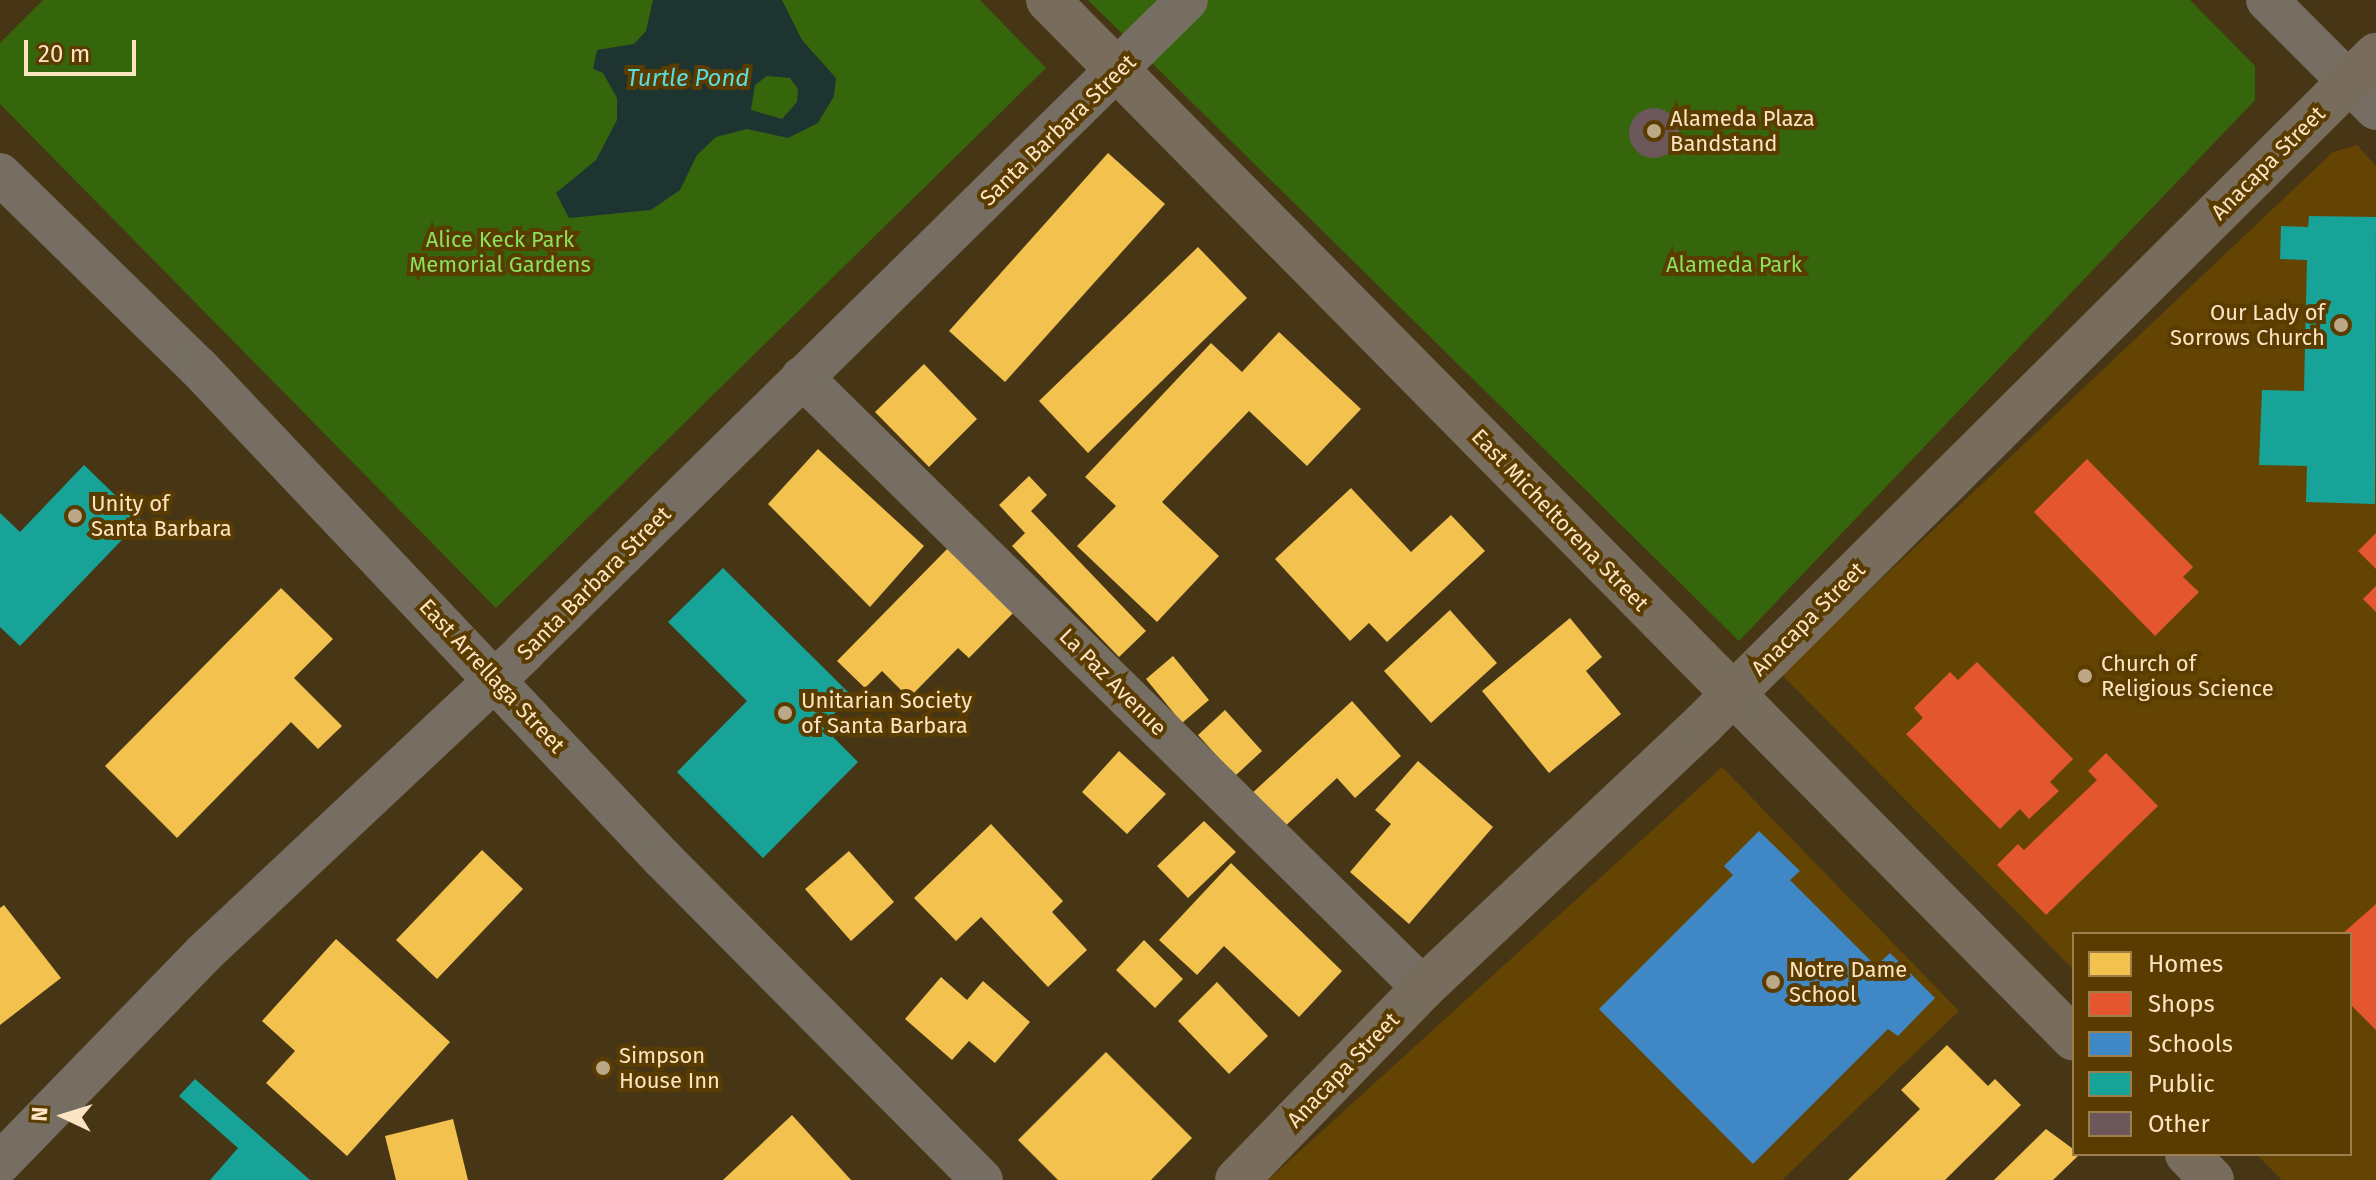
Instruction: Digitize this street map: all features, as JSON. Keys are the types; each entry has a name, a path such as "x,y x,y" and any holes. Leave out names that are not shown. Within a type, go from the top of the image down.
{"street":[{"name":"East Micheltorena Street","path":"1048,0 2072,1037"},
{"name":"Santa Barbara Street","path":"0,1163 203,954 495,679 1118,72 1187,0"},
{"path":"2267,0 2367,83"},
{"name":"Anacapa Street","path":"1237,1180 1423,988 1733,695 2367,83"},
{"name":"East Arrellaga Street","path":"0,174 198,367 495,679 982,1180"},
{"name":"La Paz Avenue","path":"802,377 1423,988"},
{"path":"2189,1156 2212,1180"}],"shaded area":[{"path":"2357,145 2376,166 2376,1180 2282,1180 2258,1156 2352,1156 2352,932 2072,932 2072,968 1781,674 2333,152"},
{"path":"1722,767 1959,1011 1782,1180 1268,1180"}],"green space":[{"name":"Alice Keck Park Memorial Gardens","path":"43,0 980,0 1046,68 496,608 0,104 0,43"},
{"name":"Alameda Park","path":"1088,0 2190,0 2255,66 2255,100 1739,641"}],"water":[{"name":"Turtle Pond","path":"653,0 782,0 802,40 836,78 834,96 818,123 788,138 747,129 716,137 697,155 680,190 651,210 569,218 556,193 596,160 617,120 617,98 603,73 593,69 597,50 634,44 646,31","holes":["767,76 790,78 798,89 797,102 782,119 751,110 755,85"]}],"building: Homes":[{"path":"1108,153 1165,204 1005,382 949,331"},
{"path":"1198,247 1247,298 1088,453 1039,401"},
{"path":"1279,332 1361,409 1307,466 1249,411 1162,502 1219,556 1157,622 1077,546 1116,506 1085,477 1211,343 1242,372"},
{"path":"924,364 977,419 929,467 875,412"},
{"path":"818,449 924,546 870,607 768,504"},
{"path":"1029,476 1047,495 1031,511 1146,631 1119,657 1012,546 1025,533 999,505"},
{"path":"1351,488 1411,552 1451,515 1485,551 1387,642 1369,623 1350,641 1275,559"},
{"path":"951,545 1016,610 969,658 958,648 909,698 882,671 865,688 837,661"},
{"path":"281,588 333,639 294,678 342,726 318,749 291,722 177,838 105,766"},
{"path":"1450,610 1497,663 1431,723 1384,671"},
{"path":"1570,618 1602,657 1586,671 1621,714 1549,773 1482,691"},
{"path":"1173,656 1209,700 1182,723 1146,679"},
{"path":"1352,701 1401,756 1355,798 1337,778 1281,830 1249,796"},
{"path":"1225,710 1262,751 1235,776 1198,735"},
{"path":"1119,751 1166,794 1127,834 1082,792"},
{"path":"1418,761 1493,827 1409,924 1350,872 1391,824 1375,810"},
{"path":"1204,821 1236,852 1188,898 1157,866"},
{"path":"991,824 1063,901 1052,912 1087,950 1048,987 981,917 956,941 914,898"},
{"path":"482,850 523,889 437,979 396,940"},
{"path":"849,851 894,902 851,941 805,889"},
{"path":"1231,863 1342,971 1299,1017 1224,946 1197,975 1159,940"},
{"path":"4,905 61,978 0,1025 0,908"},
{"path":"336,939 450,1042 347,1156 266,1083 295,1051 262,1021"},
{"path":"1144,940 1183,979 1155,1008 1116,970"},
{"path":"941,977 967,1000 983,981 1030,1022 995,1063 969,1041 952,1060 905,1019"},
{"path":"1217,982 1268,1036 1229,1074 1178,1021"},
{"path":"1947,1045 1988,1086 1995,1079 2021,1105 1945,1180 1848,1180 1920,1109 1901,1090"},
{"path":"1106,1052 1192,1138 1151,1180 1058,1180 1018,1140"},
{"path":"792,1115 851,1180 723,1180"},
{"path":"453,1119 468,1180 396,1180 385,1136"},
{"path":"2046,1129 2072,1148 2072,1156 2078,1156 2053,1180 1994,1180"}],"building: Shops":[{"path":"2087,459 2193,567 2183,577 2199,592 2155,636 2034,512"},
{"path":"2376,533 2376,569 2358,551"},
{"path":"2376,586 2376,612 2363,599"},
{"path":"1977,662 2073,759 2050,782 2059,791 2029,819 2020,809 2000,829 1906,734 1923,718 1914,708 1950,672 1958,680"},
{"path":"2106,753 2158,806 2046,915 1997,865 2018,844 2024,850 2097,780 2088,771"},
{"path":"2376,904 2376,1030 2352,1006 2352,932 2344,932"}],"building: Schools":[{"name":"Notre Dame School","path":"1759,831 1800,871 1790,880 1876,966 1890,953 1935,998 1898,1036 1888,1029 1753,1164 1599,1009 1733,875 1724,866"}],"building: Public":[{"name":"Our Lady of Sorrows Church","path":"2309,216 2376,217 2375,504 2306,502 2307,466 2259,465 2262,390 2304,391 2307,260 2280,259 2281,226 2308,227"},
{"path":"84,465 141,520 20,646 0,627 0,513 20,532"},
{"name":"Unitarian Society of Santa Barbara","path":"723,568 852,696 822,726 858,762 763,858 677,772 747,701 668,622"},
{"path":"195,1079 310,1180 210,1180 238,1148 179,1096"}],"building: Other":[{"name":"Alameda Plaza Bandstand","path":"1644,109 1664,109 1678,123 1678,143 1664,157 1644,157 1630,143 1630,123"}],"place":[{"name":"Alameda Plaza Bandstand","path":"1654,131"},
{"name":"Our Lady of Sorrows Church","path":"2341,325"},
{"name":"Unity of Santa Barbara","path":"75,516"},
{"name":"Church of Religious Science","path":"2085,676"},
{"name":"Unitarian Society of Santa Barbara","path":"785,713"},
{"name":"Notre Dame School","path":"1773,982"},
{"name":"Simpson House Inn","path":"603,1068"}]}
